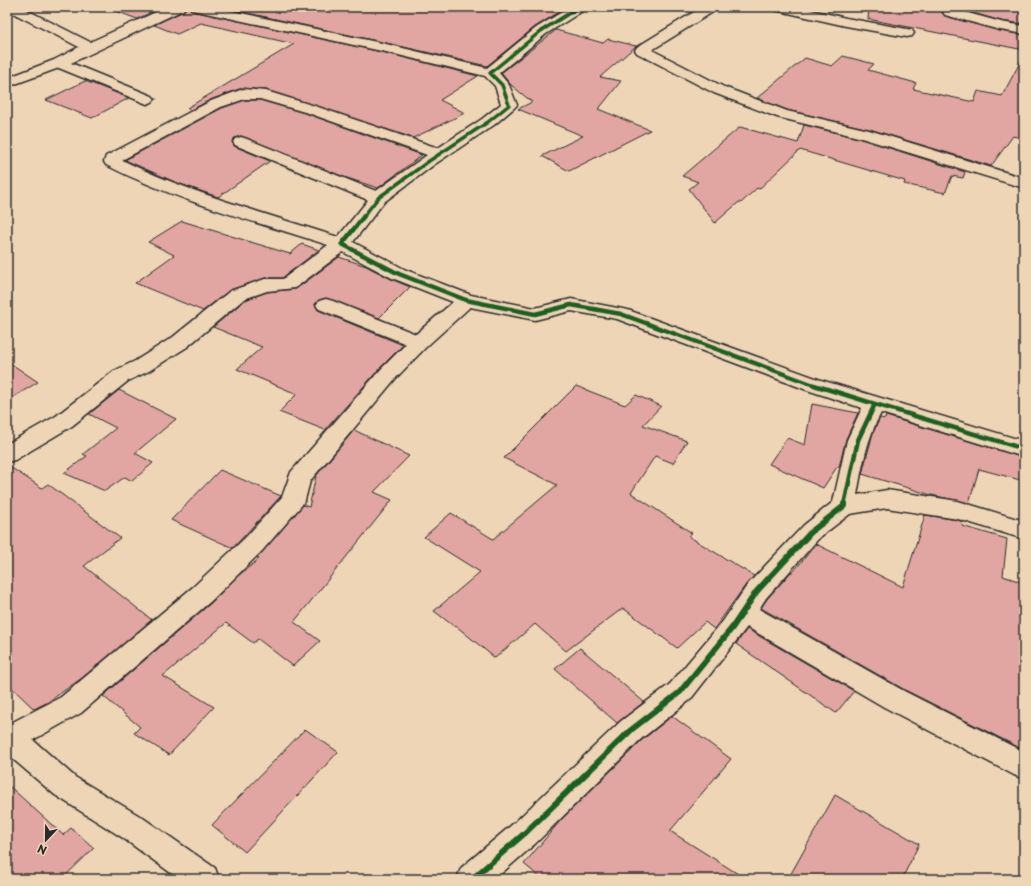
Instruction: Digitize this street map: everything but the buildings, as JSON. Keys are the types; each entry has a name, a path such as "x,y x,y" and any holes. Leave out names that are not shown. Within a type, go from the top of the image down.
{"street":[{"path":"11,7 90,47"},
{"path":"7,83 59,63 90,47 178,7"},
{"path":"7,454 64,421 121,376 142,366 180,342 237,295 265,285 288,284 342,244 378,198 439,154 488,122 509,105 502,85 490,73 386,48 197,7"},
{"path":"490,73 541,31 579,7"},
{"path":"711,7 642,50 719,90 782,114 863,133 1024,183"},
{"path":"780,7 846,22 907,33"},
{"path":"951,7 950,12 1000,26 1024,30"},
{"path":"59,63 147,99"},
{"path":"439,154 313,110 261,94 243,94 216,104 112,159 112,162 139,176 172,189 342,244 399,274 466,300 535,314 571,305 621,314 814,385 1024,449"},
{"path":"241,142 378,198"},
{"path":"204,879 133,828 65,786 22,748 8,739 71,705 202,594 254,544 293,500 300,478 388,374 419,342 466,300"},
{"path":"326,305 419,342"},
{"path":"844,506 851,468 863,426 875,404"},
{"path":"472,879 525,833 630,730 680,692 757,591 812,531 844,506 887,499 958,510 1024,530"},
{"path":"742,612 894,699 1024,766"}],"cycle path":[{"path":"579,7 541,31 490,73 502,85 509,105 488,122 429,161 378,198 342,244 399,274 466,300 535,314 571,305 621,314 814,385 875,404"},
{"path":"472,879 525,833 631,730 680,692 732,628 757,591 812,531 844,506 851,467 858,440 868,416 875,404 1024,449"}]}
